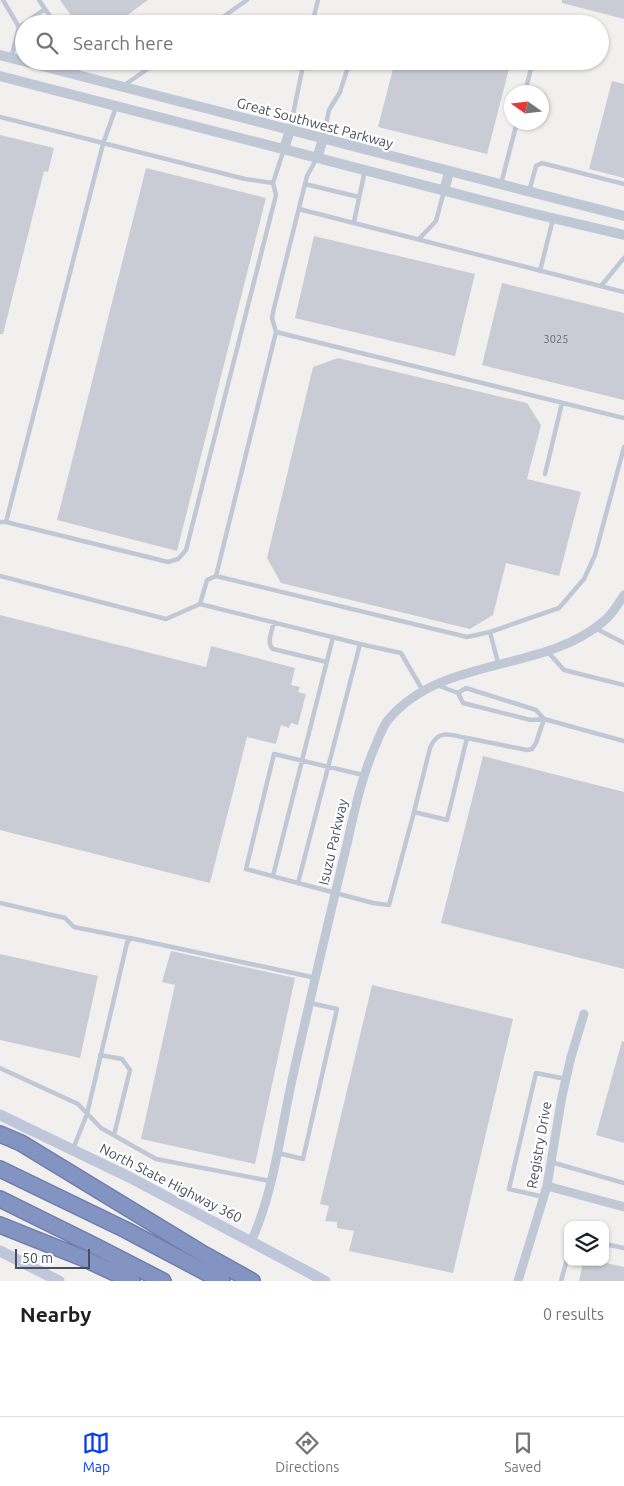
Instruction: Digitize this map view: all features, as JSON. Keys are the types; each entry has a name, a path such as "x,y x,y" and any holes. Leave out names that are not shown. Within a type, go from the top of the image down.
{"highway":[{"path":"0,1134 21,1143 200,1252 252,1281"},
{"path":"0,1169 126,1230 222,1281"},
{"path":"0,1199 163,1281"},
{"path":"0,1224 85,1259 132,1281"}],"main road":[{"name":"North State Highway 360","path":"0,1116 181,1204 325,1281"},
{"path":"0,1252 59,1281"}],"street":[{"name":"Great Southwest Parkway","path":"0,55 15,59"},
{"name":"Great Southwest Parkway","path":"57,70 624,216"},
{"path":"0,76 553,219 624,235"},
{"path":"116,106 122,87"},
{"path":"284,149 290,130"},
{"path":"317,158 322,139"},
{"path":"444,191 449,172"},
{"name":"Isuzu Parkway","path":"251,1242 260,1223 363,775 386,722 404,702 436,684 498,663 547,651 576,639 606,620 624,596"},
{"name":"Registry Drive","path":"518,1281 547,1186 570,1057 584,1014"},
{"path":"547,1186 624,1207"}],"lane":[{"path":"3,0 15,20"},
{"path":"39,0 49,15"},
{"path":"226,15 247,0"},
{"path":"314,15 317,0"},
{"path":"36,15 45,9"},
{"path":"11,58 15,42"},
{"path":"122,87 146,70"},
{"path":"290,130 302,70"},
{"path":"322,139 330,110 340,92 347,70"},
{"path":"527,85 531,70"},
{"path":"116,106 102,144 3,522 168,562 178,559 186,550 276,195 273,183 284,149"},
{"path":"0,117 245,179 273,183"},
{"path":"500,185 516,130"},
{"path":"216,576 276,332 272,318 274,308 307,176 317,158"},
{"path":"529,192 536,166 542,163 624,184"},
{"path":"354,222 365,170"},
{"path":"305,184 359,197"},
{"path":"419,239 436,221 444,191"},
{"path":"299,209 624,292"},
{"path":"540,271 553,219"},
{"path":"600,286 624,258"},
{"path":"276,332 624,418"},
{"path":"545,474 562,403"},
{"path":"200,604 207,580 216,576 467,637 490,632 559,608 584,579 595,555 624,447"},
{"path":"0,576 166,620 200,604 401,653 423,691"},
{"path":"274,622 269,642 273,649 327,662"},
{"path":"595,628 624,643"},
{"path":"490,632 498,663"},
{"path":"273,876 333,637"},
{"path":"298,883 360,644"},
{"path":"547,651 564,670 624,685"},
{"path":"436,684 458,693 463,703 531,720 544,719 624,741"},
{"path":"458,693 466,688 536,710 544,719"},
{"path":"363,775 274,754 246,869 373,903 390,905 430,748 434,739 439,735 445,734 527,750 532,749 536,743 544,719"},
{"path":"414,812 447,820 468,738"},
{"path":"0,903 66,918 74,927 316,978"},
{"path":"72,1150 86,1114 127,943 130,938"},
{"path":"276,1153 303,1159 315,1111 337,1009 310,1003"},
{"path":"100,1055 122,1059 130,1070 114,1135"},
{"path":"0,1068 78,1104 101,1128 156,1158 270,1181"},
{"path":"544,1197 509,1189 536,1073 566,1079"},
{"path":"551,1162 624,1183"},
{"path":"609,1245 624,1248"},
{"path":"561,1281 565,1266"}],"building":[{"path":"60,0 148,0 127,15 71,15"},
{"path":"562,0 624,0 624,19 609,15 562,3"},
{"path":"393,70 509,70 487,154 378,127"},
{"path":"612,81 624,84 624,178 589,169"},
{"path":"0,135 54,148 48,172 44,171 3,334 0,334"},
{"path":"146,168 266,198 177,551 57,520"},
{"path":"314,236 475,274 455,356 295,318"},
{"path":"502,283 624,313 624,400 482,365"},
{"path":"338,358 527,403 541,425 527,479 581,492 559,576 506,563 493,615 470,629 281,583 267,558 313,367"},
{"path":"0,615 206,667 211,646 295,668 291,685 300,687 298,692 306,694 298,725 291,723 289,728 281,725 276,744 247,737 210,883 0,830"},
{"path":"483,756 624,792 624,969 441,923"},
{"path":"171,951 295,978 255,1164 141,1139 175,985 162,982"},
{"path":"0,954 98,976 80,1058 0,1040"},
{"path":"372,985 513,1019 453,1273 349,1251 354,1231 337,1228 337,1222 325,1221 329,1206 320,1204"},
{"path":"622,1041 624,1042 624,1143 596,1135"},
{"path":"609,1264 624,1267 624,1281 579,1281 582,1266 609,1266"}]}
